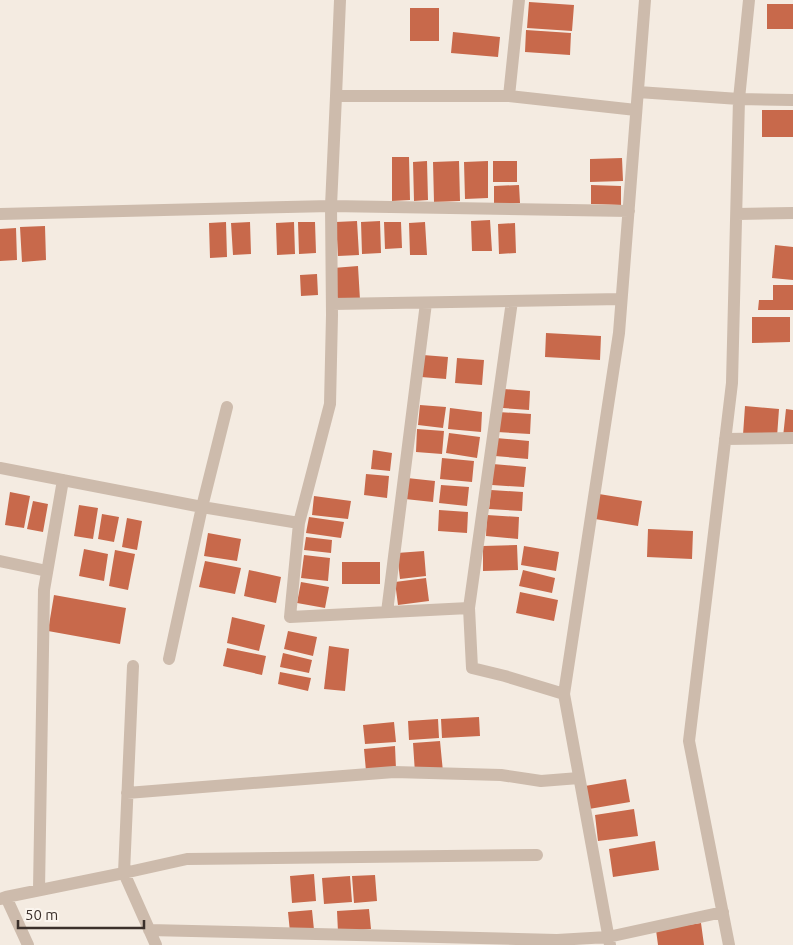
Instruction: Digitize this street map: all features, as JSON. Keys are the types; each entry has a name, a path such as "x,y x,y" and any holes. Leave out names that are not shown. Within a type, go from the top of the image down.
{"street":[{"path":"340,0 331,206 330,404 299,523 290,617 469,608"},
{"path":"509,96 518,0"},
{"path":"609,941 564,694 619,333 645,0"},
{"path":"729,945 690,741 732,383 739,99 748,0"},
{"path":"638,92 739,99 793,100"},
{"path":"336,96 509,96 636,110"},
{"path":"0,214 331,206 629,211"},
{"path":"737,214 793,213"},
{"path":"332,304 622,299"},
{"path":"512,301 469,608 472,668 564,694"},
{"path":"387,612 426,302"},
{"path":"169,659 202,507 227,407"},
{"path":"725,439 793,438"},
{"path":"0,468 202,507 299,523"},
{"path":"39,890 44,590 63,480"},
{"path":"0,561 47,572"},
{"path":"133,666 124,873 156,945"},
{"path":"127,793 394,772 501,775 541,781 579,778"},
{"path":"28,945 3,898 187,859 537,856"},
{"path":"149,930 609,941 723,912"}],"building":[{"path":"529,2 574,5 572,31 527,28"},
{"path":"767,4 793,4 793,29 767,29"},
{"path":"410,8 439,8 439,41 410,41"},
{"path":"526,30 571,33 570,55 525,52"},
{"path":"453,32 500,37 498,57 451,53"},
{"path":"762,110 793,110 793,137 762,137"},
{"path":"392,157 409,157 410,200 392,201"},
{"path":"622,158 623,181 590,182 590,159"},
{"path":"427,161 428,200 414,201 413,162"},
{"path":"459,161 460,201 434,202 433,162"},
{"path":"488,161 488,198 465,199 464,162"},
{"path":"493,161 517,161 517,182 493,182"},
{"path":"519,185 520,203 494,204 494,186"},
{"path":"591,185 621,186 621,205 591,204"},
{"path":"490,220 492,251 472,251 471,221"},
{"path":"357,221 359,255 338,256 336,222"},
{"path":"380,221 381,253 362,254 361,222"},
{"path":"226,222 227,257 210,258 209,223"},
{"path":"250,222 251,254 233,255 231,223"},
{"path":"294,222 295,254 277,255 276,223"},
{"path":"298,222 315,222 316,253 299,254"},
{"path":"384,222 401,222 402,248 385,249"},
{"path":"425,222 427,255 410,255 409,223"},
{"path":"515,223 516,253 499,254 498,224"},
{"path":"45,226 46,260 22,262 20,227"},
{"path":"16,228 17,260 0,261 0,229"},
{"path":"775,245 793,247 793,280 772,278"},
{"path":"358,266 360,300 334,301 333,268"},
{"path":"317,274 318,295 301,296 300,275"},
{"path":"773,285 793,285 793,310 758,310 759,300 773,300"},
{"path":"752,317 790,317 790,342 752,343"},
{"path":"546,333 601,336 600,360 545,357"},
{"path":"423,355 448,357 446,379 421,377"},
{"path":"457,358 484,360 482,385 455,383"},
{"path":"504,389 530,391 529,410 503,408"},
{"path":"420,405 446,407 443,428 418,425"},
{"path":"745,406 779,409 777,437 743,435"},
{"path":"450,408 482,412 481,432 448,429"},
{"path":"786,409 793,410 793,438 783,437"},
{"path":"498,412 531,414 530,434 497,432"},
{"path":"417,429 444,431 442,454 416,452"},
{"path":"449,433 480,437 477,458 446,453"},
{"path":"496,438 529,441 528,459 495,456"},
{"path":"373,450 392,453 390,471 371,469"},
{"path":"442,458 474,461 472,482 440,479"},
{"path":"493,464 526,467 524,487 492,485"},
{"path":"366,474 389,476 387,498 364,495"},
{"path":"407,478 435,481 433,502 405,499"},
{"path":"441,485 469,487 467,506 439,503"},
{"path":"491,490 523,492 522,511 489,509"},
{"path":"10,492 30,496 24,528 5,525"},
{"path":"599,494 642,501 638,526 595,519"},
{"path":"314,496 351,501 348,519 312,515"},
{"path":"33,501 48,504 43,532 27,529"},
{"path":"79,505 98,508 93,539 74,536"},
{"path":"439,510 468,512 467,533 438,531"},
{"path":"102,514 119,517 114,542 98,539"},
{"path":"487,515 519,517 518,539 486,536"},
{"path":"309,517 344,522 341,538 306,533"},
{"path":"127,518 142,521 137,550 122,547"},
{"path":"648,529 693,531 692,559 647,557"},
{"path":"208,533 241,539 237,561 204,556"},
{"path":"306,537 332,540 331,553 304,550"},
{"path":"517,545 518,570 483,571 483,546"},
{"path":"524,546 559,552 556,571 521,565"},
{"path":"84,549 108,554 104,581 79,576"},
{"path":"115,550 135,554 128,590 109,586"},
{"path":"424,551 426,576 400,579 397,553"},
{"path":"304,555 330,558 328,581 301,578"},
{"path":"205,561 241,568 235,594 199,587"},
{"path":"342,562 380,562 380,584 342,584"},
{"path":"249,570 281,577 276,603 244,596"},
{"path":"523,570 555,578 552,593 519,586"},
{"path":"426,578 429,601 398,605 395,582"},
{"path":"301,582 329,587 325,608 297,603"},
{"path":"520,592 558,600 554,621 516,613"},
{"path":"54,595 126,608 120,644 48,631"},
{"path":"232,617 265,625 259,651 227,643"},
{"path":"288,631 317,637 313,656 284,649"},
{"path":"329,646 349,649 345,691 324,689"},
{"path":"227,648 266,656 262,675 223,666"},
{"path":"283,653 312,660 309,673 280,667"},
{"path":"280,672 311,678 308,691 278,684"},
{"path":"479,717 480,736 442,738 441,719"},
{"path":"438,719 439,738 409,740 408,721"},
{"path":"394,722 396,742 365,744 363,725"},
{"path":"440,741 443,772 415,773 413,743"},
{"path":"395,746 396,769 366,771 364,749"},
{"path":"626,779 630,802 589,809 585,786"},
{"path":"634,809 638,836 598,841 595,815"},
{"path":"655,841 659,870 613,877 609,849"},
{"path":"314,874 316,901 292,903 290,876"},
{"path":"375,875 377,901 354,903 352,876"},
{"path":"350,876 352,902 324,904 322,878"},
{"path":"369,909 371,929 338,932 337,911"},
{"path":"312,910 314,930 290,932 288,912"},
{"path":"701,923 704,945 658,945 656,930"}]}
